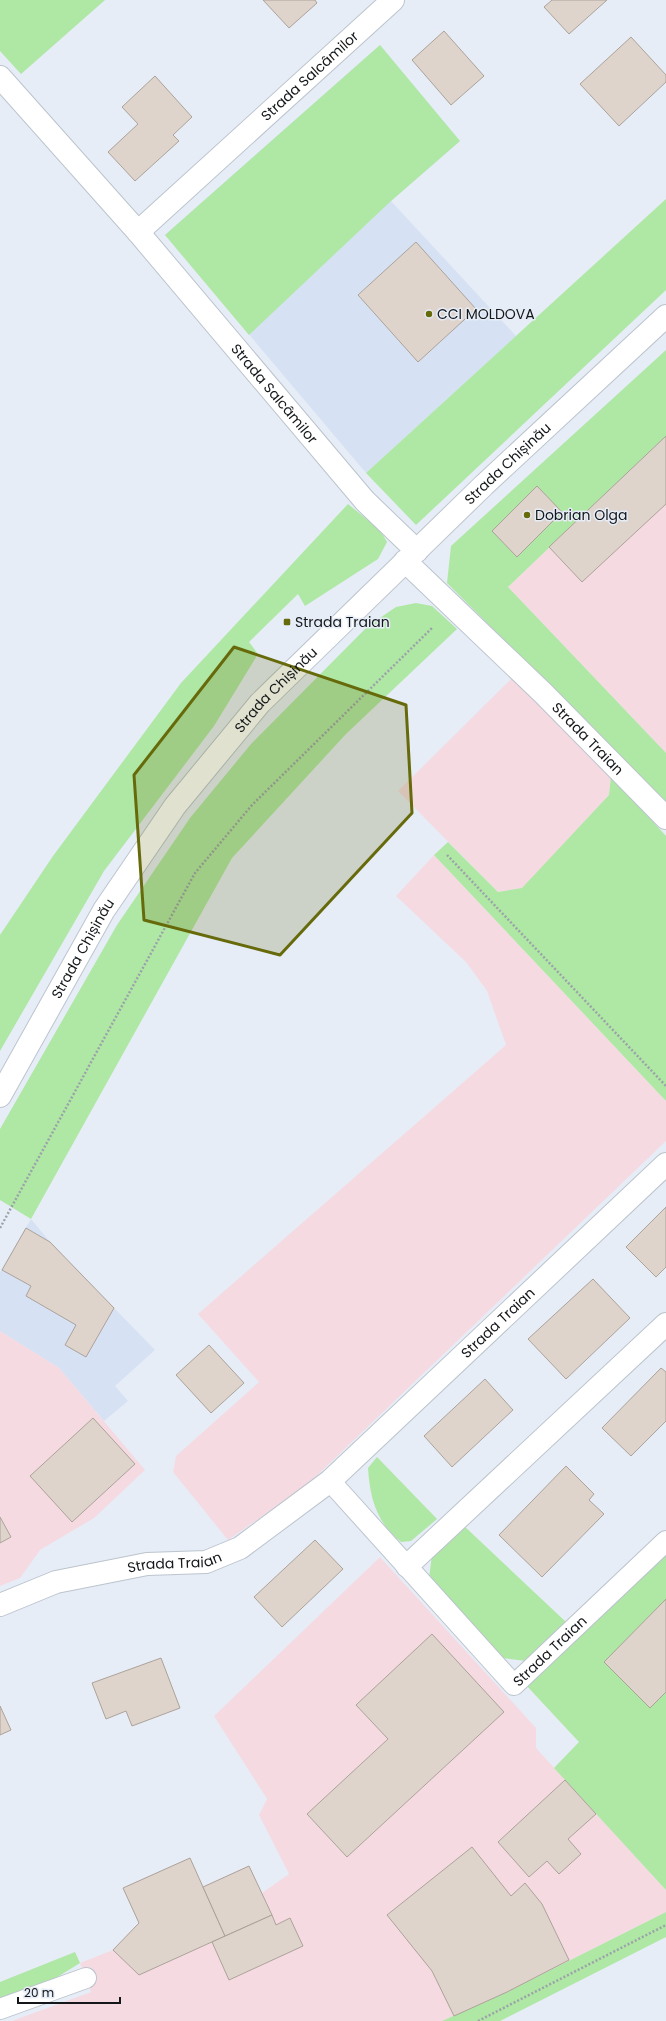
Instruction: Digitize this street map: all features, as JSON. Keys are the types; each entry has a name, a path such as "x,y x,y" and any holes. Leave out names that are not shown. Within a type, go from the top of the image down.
{"street":[{"name":"Strada Salcâmilor","path":"138,232 393,0"},
{"name":"Strada Salcâmilor","path":"0,77 138,232 411,556"},
{"name":"Strada Chișinău","path":"0,1096 104,910 175,806 260,703 484,485 666,316"},
{"name":"Strada Traian","path":"411,556 454,607 543,693 666,818"},
{"name":"Strada Traian","path":"0,1605 56,1582 147,1564 206,1562 240,1548 330,1481 666,1164"},
{"path":"407,1566 666,1324"}],"lane":[{"name":"Strada Traian","path":"330,1481 514,1685 666,1541"},
{"path":"0,2009 86,1978"}],"path":[{"path":"0,1228 195,873 252,805 454,607"},
{"path":"448,855 666,1086"},
{"path":"478,2021 666,1925"}],"highlighted area":[{"path":"234,647 406,705 412,813 280,955 144,920 134,775"}],"shaded area":[{"path":"380,45 460,141 391,201 516,336 366,473 165,235"},
{"path":"666,436 666,753 508,587"},
{"path":"512,678 611,776 609,795 523,888 498,892 398,791"},
{"path":"434,855 666,1101 666,1141 307,1485 228,1540 173,1472 176,1456 259,1382 198,1314 506,1045 487,991 466,962 396,896"},
{"path":"31,1219 50,1242 155,1350 115,1386 128,1401 104,1421 59,1368 0,1331 0,1272"},
{"path":"0,1331 59,1368 145,1470 94,1518 40,1550 20,1578 0,1586"},
{"path":"380,1557 536,1728 536,1748 666,1890 666,1912 507,1992 442,2021 12,2021 91,1992 80,1963 113,1950 139,1923 123,1888 190,1858 203,1887 249,1866 262,1893 289,1874 259,1815 267,1799 214,1716"}],"green space":[{"path":"0,0 105,0 21,74 0,51"},
{"path":"380,45 460,141 391,201 249,335 165,235"},
{"path":"666,199 666,290 416,525 366,473"},
{"path":"666,350 666,436 508,587 666,753 666,805 625,761 447,583 451,546"},
{"path":"348,504 380,530 387,542 378,559 305,606 298,594 249,642 258,654 214,726 104,871 0,1051 0,935 53,856 181,683"},
{"path":"416,603 432,606 457,629 346,734 232,858 31,1219 0,1200 0,1129 117,925 190,818 251,744 368,626 396,607"},
{"path":"611,776 666,836 666,1101 434,855 448,842 498,892 522,888 609,795"},
{"path":"377,1457 437,1519 411,1541 401,1542 392,1534 380,1518 376,1509 370,1489 368,1468"},
{"path":"463,1525 566,1622 526,1661 503,1658 429,1578 432,1555"},
{"path":"666,1551 666,1890 554,1768 579,1742 525,1684"},
{"path":"666,1912 666,1937 500,2021 442,2021 507,1992"},
{"path":"75,1952 80,1963 51,1981 0,1999 0,1982"}],"building":[{"path":"263,0 315,0 317,3 289,28"},
{"path":"552,0 607,0 569,34 544,7"},
{"path":"444,31 484,76 451,105 412,60"},
{"path":"631,37 666,75 666,82 619,126 580,84"},
{"path":"155,76 192,117 173,135 179,141 135,181 108,152 138,124 122,107"},
{"path":"416,242 476,309 418,362 358,295"},
{"path":"666,436 666,504 582,582 549,547"},
{"path":"537,486 562,512 517,557 492,531"},
{"path":"666,1207 666,1267 656,1277 626,1247"},
{"path":"26,1228 50,1242 114,1308 86,1357 65,1345 76,1325 26,1296 31,1286 2,1270"},
{"path":"593,1279 630,1318 566,1379 528,1339"},
{"path":"209,1345 244,1383 211,1413 176,1375"},
{"path":"661,1368 666,1372 666,1421 631,1456 602,1428"},
{"path":"485,1379 513,1410 452,1467 424,1436"},
{"path":"93,1418 135,1464 72,1522 30,1476"},
{"path":"566,1466 594,1494 589,1500 604,1514 542,1577 499,1535"},
{"path":"0,1517 11,1537 0,1543"},
{"path":"315,1540 343,1569 282,1627 254,1597"},
{"path":"666,1599 666,1692 650,1708 604,1662"},
{"path":"432,1634 504,1712 347,1857 307,1814 388,1739 356,1705"},
{"path":"161,1658 180,1708 132,1726 126,1711 106,1719 92,1683"},
{"path":"0,1706 11,1730 0,1735"},
{"path":"565,1780 596,1814 568,1839 581,1854 559,1874 547,1861 529,1877 498,1842"},
{"path":"472,1847 511,1896 525,1883 542,1904 569,1960 507,1992 454,2016 432,1971 387,1915"},
{"path":"190,1858 225,1936 139,1975 113,1950 139,1923 123,1888"},
{"path":"249,1866 272,1915 225,1936 203,1887"},
{"path":"272,1915 276,1925 290,1918 303,1946 229,1980 212,1942"}],"place":[{"name":"CCI MOLDOVA","path":"429,314"},
{"name":"Dobrian Olga","path":"527,515"},
{"name":"Strada Traian","path":"287,622"}]}
